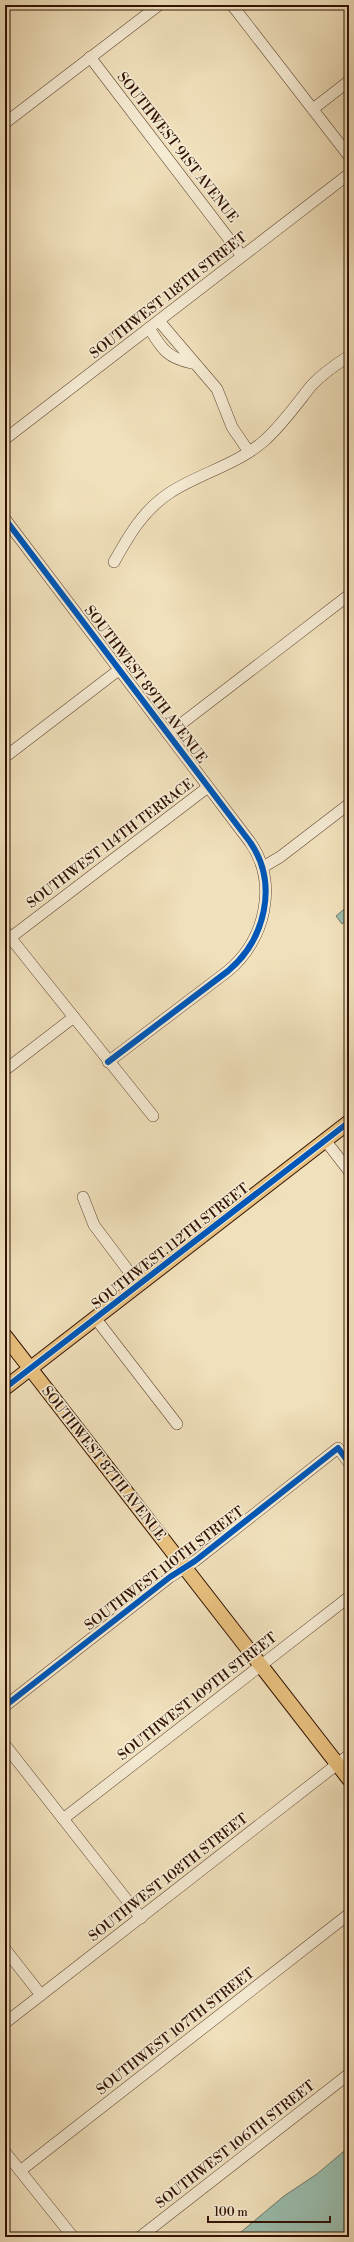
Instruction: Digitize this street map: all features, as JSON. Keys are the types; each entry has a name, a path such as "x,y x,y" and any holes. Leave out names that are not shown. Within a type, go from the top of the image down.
{"main road":[{"name":"SOUTHWEST 112TH STREET","path":"5,1388 349,1122"},
{"name":"SOUTHWEST 87TH AVENUE","path":"5,1336 349,1779"}],"street":[{"path":"6,121 159,5"},
{"path":"232,5 349,156"},
{"name":"SOUTHWEST 91ST AVENUE","path":"90,57 242,256"},
{"path":"313,109 349,81"},
{"name":"SOUTHWEST 118TH STREET","path":"5,439 349,174"},
{"path":"159,321 192,363 216,389 232,427 249,452"},
{"path":"149,328 162,349 167,354 180,360 192,363"},
{"path":"114,562 133,530 164,497 249,452 279,426 318,379 349,356"},
{"name":"SOUTHWEST 89TH AVENUE","path":"5,519 250,842 263,867"},
{"path":"168,734 349,595"},
{"path":"5,757 120,669"},
{"name":"SOUTHWEST 114TH TERRACE","path":"8,934 208,787"},
{"path":"108,1062 228,972 242,957 257,934 262,919 265,897 263,867 280,857 349,804"},
{"path":"8,934 108,1062 153,1116"},
{"path":"5,1070 74,1017"},
{"path":"325,1140 349,1171"},
{"path":"83,1197 94,1225 139,1285"},
{"path":"96,1319 177,1424"},
{"name":"SOUTHWEST 110TH STREET","path":"5,1706 170,1577 186,1568 338,1448 349,1463"},
{"name":"SOUTHWEST 109TH STREET","path":"63,1819 349,1597"},
{"path":"5,1745 141,1918"},
{"name":"SOUTHWEST 108TH STREET","path":"5,2023 349,1755"},
{"name":"SOUTHWEST 107TH STREET","path":"20,2171 349,1914"},
{"path":"5,1949 41,1995"},
{"name":"SOUTHWEST 106TH STREET","path":"140,2237 349,2074"},
{"path":"5,2152 73,2237"}],"shaded area":[{"path":"349,905 349,919 342,924 336,916"},
{"path":"349,2147 349,2237 235,2237 284,2196 317,2174"}],"cycle path":[{"path":"5,519 250,842 259,858 264,876 266,893 264,911 259,928 251,944 241,958 228,971 108,1062"},
{"path":"5,1388 349,1122"},
{"path":"5,1706 170,1577 195,1561 338,1448 349,1463"}]}
